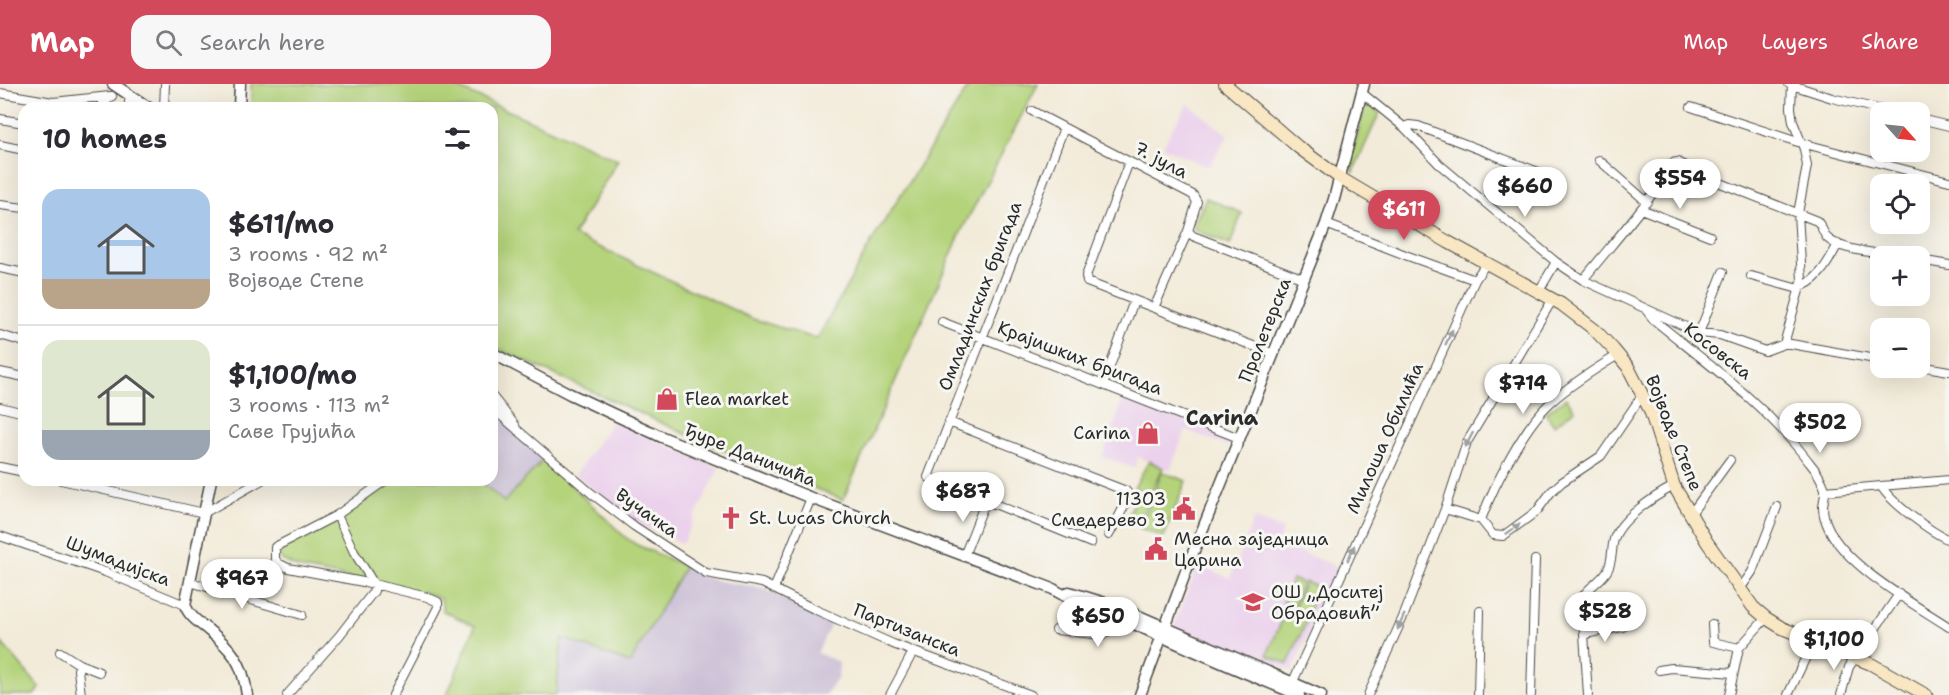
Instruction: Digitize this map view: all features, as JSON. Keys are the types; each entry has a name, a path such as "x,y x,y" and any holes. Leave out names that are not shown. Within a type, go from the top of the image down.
{"main road":[{"name":"Војводе Степе","path":"1225,84 1298,147 1340,178 1539,291 1587,323 1628,368 1643,394 1674,486 1690,514 1753,607 1789,632 1892,674 1926,695"}],"street":[{"path":"164,102 165,84"},
{"path":"239,102 240,84"},
{"path":"1784,344 1801,287 1803,270 1798,237 1798,213 1807,166 1806,153 1796,130 1791,108 1791,84 1832,98 1870,107"},
{"path":"104,102 118,85 140,102"},
{"name":"Пролетерска","path":"1140,695 1239,438 1326,224 1363,88"},
{"name":"Косовска","path":"1363,88 1439,164 1556,261 1583,280 1699,333 1720,335 1765,351 1784,344 1870,358"},
{"path":"0,93 52,102 110,96"},
{"path":"129,102 130,96"},
{"path":"1691,107 1801,143 1949,181"},
{"name":"7. јула","path":"1032,111 1195,197 1196,206 1188,231"},
{"path":"0,119 18,122"},
{"path":"1930,121 1949,126"},
{"path":"1405,128 1409,125 1418,126 1546,175"},
{"name":"Омладинских бригада","path":"986,500 928,477 1064,128"},
{"path":"0,145 18,149"},
{"path":"1599,160 1644,205 1710,236"},
{"path":"1129,162 1086,280 1134,301 1274,354"},
{"path":"1583,280 1644,205 1671,162 1678,162 1718,182 1820,223 1826,237 1838,244 1870,251"},
{"path":"0,205 18,207"},
{"path":"1326,224 1475,280"},
{"path":"1154,308 1188,231 1193,236 1304,279"},
{"path":"1750,276 1801,287 1822,272 1838,244"},
{"path":"1539,291 1556,261"},
{"name":"Милоша Обилића","path":"1292,691 1475,280 1486,262"},
{"path":"1930,262 1949,265"},
{"path":"0,268 18,272"},
{"path":"1699,333 1723,272"},
{"path":"1368,695 1404,615 1445,510 1467,442 1553,300"},
{"path":"1103,385 1134,301"},
{"name":"Косовска","path":"1646,309 1653,320 1712,365 1769,416 1810,463 1825,491 1823,507 1829,530 1852,558 1899,594 1949,627"},
{"name":"Крајишких бригада","path":"942,322 1239,438"},
{"path":"0,335 18,340"},
{"path":"1481,520 1499,479 1541,412 1564,392 1618,355"},
{"name":"Ђуре Даничића","path":"498,357 662,437 811,498 964,556 1053,589 1109,603 1163,632 1292,691 1321,695"},
{"path":"1930,368 1949,371"},
{"path":"0,372 18,376"},
{"path":"1445,510 1481,520 1493,535 1503,536 1538,511 1551,492 1600,456 1643,394"},
{"name":"Вучачка","path":"498,402 519,430"},
{"path":"0,407 18,412"},
{"name":"Вучачка","path":"498,413 580,484 634,526 699,569 726,578 762,583 774,589"},
{"path":"949,422 1126,491 1129,495 1128,499 1109,535"},
{"path":"1690,514 1730,460"},
{"path":"0,467 18,471"},
{"path":"1825,491 1949,480"},
{"path":"87,486 204,513 251,486"},
{"path":"185,605 210,486"},
{"path":"378,486 337,515 274,547 275,559 282,566 374,584 427,597 438,602 438,607 393,695"},
{"path":"1588,695 1584,595 1607,572 1618,530 1647,503 1674,486"},
{"path":"1881,486 1886,495 1949,540"},
{"path":"774,589 811,498"},
{"path":"964,556 986,500 1091,543"},
{"path":"1740,589 1752,572 1777,507"},
{"path":"287,695 374,591 374,584 354,552 337,515"},
{"name":"Шумадијска","path":"0,536 105,572 185,605 191,616 217,637 239,662 247,695"},
{"path":"1531,695 1535,560"},
{"path":"190,582 302,615"},
{"name":"Партизанска","path":"774,589 813,609 913,652 1011,692 1031,695"},
{"name":"Ђуре Даничића","path":"1053,589 1074,600 1163,632"},
{"path":"1841,695 1849,667 1899,594"},
{"path":"1478,695 1480,611"},
{"path":"1056,630 1103,635 1106,633 1112,614"},
{"path":"1729,695 1739,648 1766,618"},
{"path":"1712,624 1713,642 1739,648"},
{"path":"1584,634 1623,627"},
{"path":"1788,695 1812,642"},
{"path":"60,652 79,664 99,672"},
{"path":"890,695 913,652"},
{"path":"79,664 81,695"},
{"path":"1659,670 1672,668 1733,673"}],"shaded area":[{"path":"1188,104 1228,135 1210,166 1163,147"},
{"name":"Carina","path":"1125,395 1231,436 1227,446 1186,430 1170,470 1138,457 1134,468 1102,457"},
{"path":"498,416 544,459 504,502 486,486 498,486"},
{"name":"Flea market","path":"612,422 719,468 682,544 661,531 651,530 636,522 575,475"},
{"name":"ОШ „Доситеј Обрадовић”","path":"1254,518 1283,530 1278,543 1338,567 1292,671 1174,626 1198,565 1230,578"},
{"path":"685,566 700,576 763,588 831,624 817,653 839,662 838,678 825,695 556,695 561,638 630,663"}],"green space":[{"path":"251,84 449,84 489,102 251,102"},
{"path":"970,84 1038,84 961,232 843,500 699,440 498,349 498,106 618,160 573,235 753,319 817,339 872,241"},
{"path":"1367,104 1380,112 1353,172 1351,159"},
{"path":"1206,198 1242,213 1230,245 1195,230 1194,224"},
{"path":"1566,398 1575,410 1554,425 1545,413"},
{"path":"544,459 625,537 637,545 685,566 630,663 562,638 556,695 447,695 475,626 443,611 441,599 426,593 298,568 279,556 280,550 288,543 331,521 384,486 486,486 504,502"},
{"path":"1149,461 1163,468 1149,495 1134,488"},
{"path":"1162,472 1186,481 1164,537 1140,528"},
{"path":"1136,498 1147,504 1138,523 1127,518"},
{"path":"1292,579 1302,583 1293,607 1283,603"},
{"path":"1305,582 1318,587 1308,613 1294,608"},
{"path":"1286,611 1307,620 1288,664 1267,655"},
{"path":"0,641 40,688 34,695 0,695"}],"place":[{"name":"Flea market","path":"667,399"},
{"name":"Carina","path":"1148,433"},
{"name":"11303 Смедерево 3","path":"1184,509"},
{"name":"St. Lucas Church","path":"731,518"},
{"name":"Месна заједница Царина","path":"1156,549"},
{"name":"ОШ „Доситеј Обрадовић”","path":"1253,602"}],"district":[{"name":"Carina","path":"1222,418"}]}
